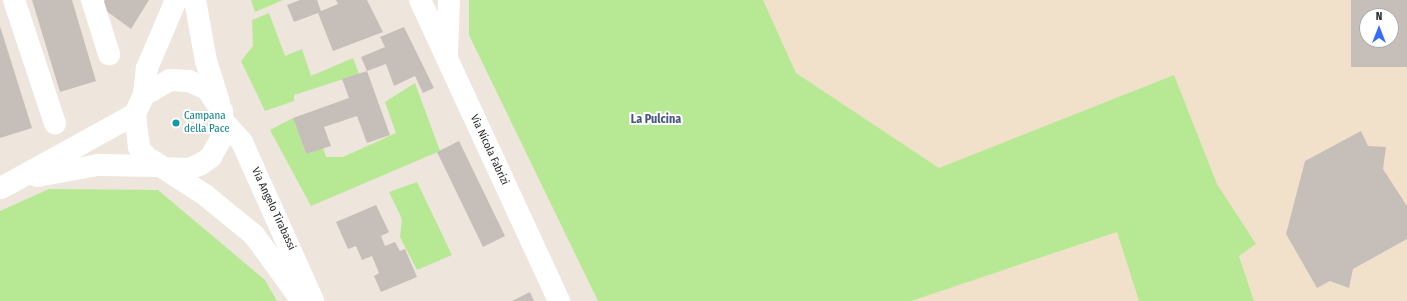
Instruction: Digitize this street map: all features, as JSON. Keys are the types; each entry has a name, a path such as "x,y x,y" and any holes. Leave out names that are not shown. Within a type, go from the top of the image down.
{"street":[{"path":"14,0 55,123"},
{"path":"92,0 109,54"},
{"path":"162,167 139,146 140,104 147,68 176,0"},
{"path":"0,187 53,171 98,166 189,169 206,161 219,146 222,113 206,61 195,0"},
{"name":"Via Nicola Fabrizi","path":"420,0 559,301"},
{"path":"448,60 449,0"},
{"path":"0,187 140,104 160,83 180,80 207,89 222,113"},
{"name":"Via Angelo Tirabassi","path":"222,113 242,142 313,301"},
{"name":"Via Angelo Tirabassi","path":"162,167 205,195 254,235 302,301"}],"shaded area":[{"path":"763,0 1407,0 1407,301 1254,301 1239,256 1256,244 1217,184 1174,75 939,168 796,73"},
{"path":"1118,232 1139,301 911,301"}],"green space":[{"path":"251,0 283,0 255,12"},
{"path":"469,0 763,0 796,73 939,168 1174,75 1217,184 1256,244 1239,256 1254,301 1139,301 1117,232 911,301 598,301 469,35"},
{"path":"269,13 285,56 302,49 311,76 353,58 359,74 294,95 294,101 265,111 241,61 253,46 252,20"},
{"path":"415,83 440,151 311,206 270,130 293,118 306,154 323,148 326,157 343,157 396,133 385,102"},
{"path":"417,182 452,255 417,270 400,237 402,219 389,192"},
{"path":"49,189 158,190 265,280 277,301 0,301 0,211"}],"building":[{"path":"32,0 72,0 96,81 60,92"},
{"path":"105,0 149,0 131,29 101,7"},
{"path":"300,0 317,0 321,11 338,4 336,0 367,0 383,32 333,51 318,13 294,22 287,5"},
{"path":"1351,0 1407,0 1407,67 1351,67"},
{"path":"0,26 32,128 0,138"},
{"path":"404,27 434,88 423,93 415,76 394,86 386,64 367,71 361,57 385,47 380,37"},
{"path":"367,71 390,135 367,143 357,116 324,127 331,146 306,154 293,118 349,98 342,79"},
{"path":"1361,131 1368,146 1386,147 1383,169 1407,206 1407,239 1353,269 1349,288 1330,281 1317,288 1286,234 1305,161"},
{"path":"459,141 505,236 483,247 437,152"},
{"path":"376,205 389,232 381,236 385,246 395,242 400,251 405,249 417,277 381,292 374,276 379,273 372,256 362,260 356,246 348,249 336,222"},
{"path":"530,292 534,301 512,301"}],"place":[{"name":"Campana della Pace","path":"176,123"}],"district":[{"name":"La Pulcina","path":"656,120"}]}
